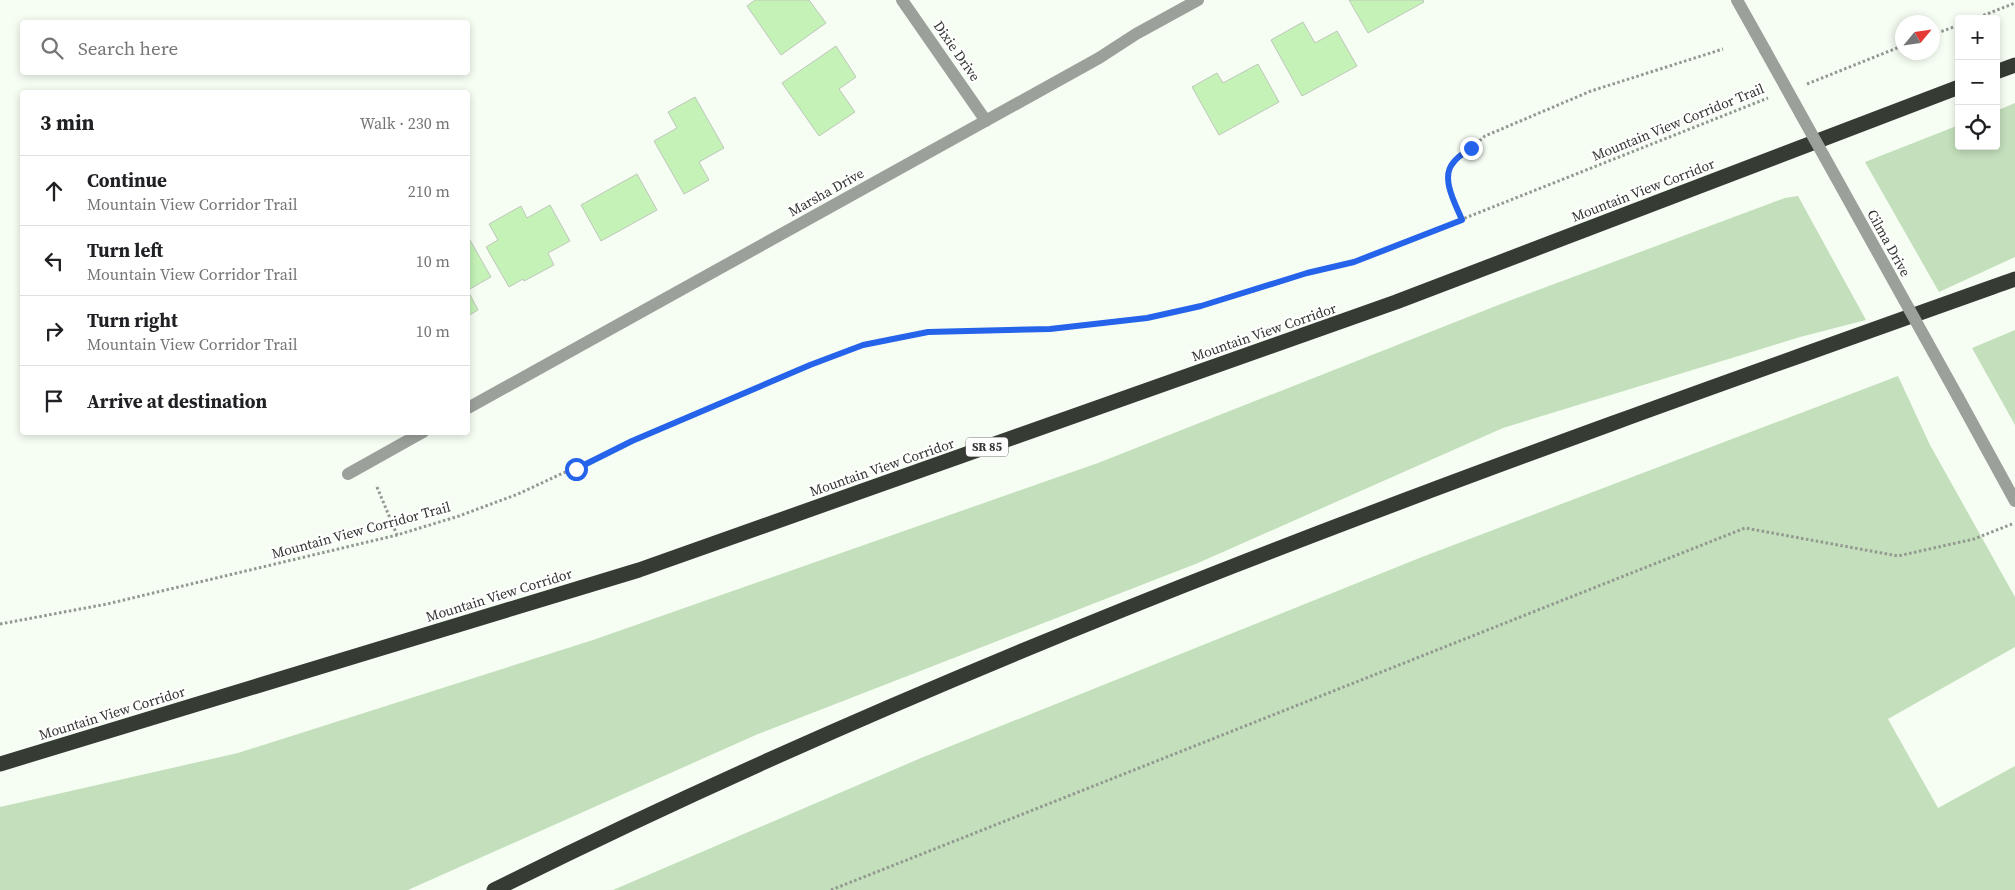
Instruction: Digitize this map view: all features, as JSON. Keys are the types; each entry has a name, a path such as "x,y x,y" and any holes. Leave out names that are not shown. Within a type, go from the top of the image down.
{"highway":[{"path":"2000,71 2015,65"},
{"name":"Mountain View Corridor","path":"0,764 639,570 1396,302 1955,89"},
{"path":"494,890 768,762 974,672 1190,582 1435,488 2015,279"}],"street":[{"name":"Dixie Drive","path":"902,0 986,121"},
{"name":"Marsha Drive","path":"470,407 1099,58 1136,34 1198,0"},
{"name":"Cilma Drive","path":"1737,0 2015,501"},
{"path":"348,474 418,435"}],"path":[{"path":"1984,15 2015,3"},
{"path":"1940,32 1955,26"},
{"path":"1462,220 1450,192 1449,173 1452,164 1485,136 1591,90 1723,48"},
{"path":"1802,85 1895,49"},
{"name":"Mountain View Corridor Trail","path":"0,624 107,604 397,535 518,494 641,437 810,365 863,345 928,332 1050,329 1156,316 1201,306 1307,273 1354,262 1775,96"},
{"path":"377,487 397,535"},
{"path":"831,890 1745,528 1898,556 1974,539 2015,522"}],"green space":[{"path":"2015,103 2015,257 1939,292 1865,162 1955,127 1955,150 2000,150 2000,109"},
{"path":"1798,196 1866,320 1800,337 1503,428 1198,563 758,734 408,890 0,890 0,807 238,753 593,640 1098,463 1506,302 1785,198"},
{"path":"2015,330 2015,425 1972,348"},
{"path":"1898,376 1930,445 2015,597 2015,647 1888,719 1938,808 2015,766 2015,890 613,890 921,758 1422,557"}],"building":[{"path":"755,0 809,0 826,23 781,55 747,6"},
{"path":"1349,0 1423,0 1424,2 1368,33"},
{"path":"1303,22 1315,43 1337,31 1357,66 1302,96 1271,40"},
{"path":"836,46 856,77 839,89 855,112 819,136 782,83"},
{"path":"1258,64 1279,102 1219,135 1192,87 1217,73 1223,83"},
{"path":"695,97 724,148 699,162 709,180 684,194 654,141 677,128 668,112"},
{"path":"637,174 657,210 601,241 581,205"},
{"path":"550,205 570,241 548,253 554,265 509,287 486,247 498,240 489,224 521,206 527,218"},
{"path":"470,240 491,277 470,289"},
{"path":"470,295 478,310 470,315"}],"route":[{"path":"576,469 632,441 836,354 863,345 928,332 1050,329 1147,318 1201,306 1307,273 1354,262 1462,220 1450,192 1449,173 1452,164 1471,148"}]}
